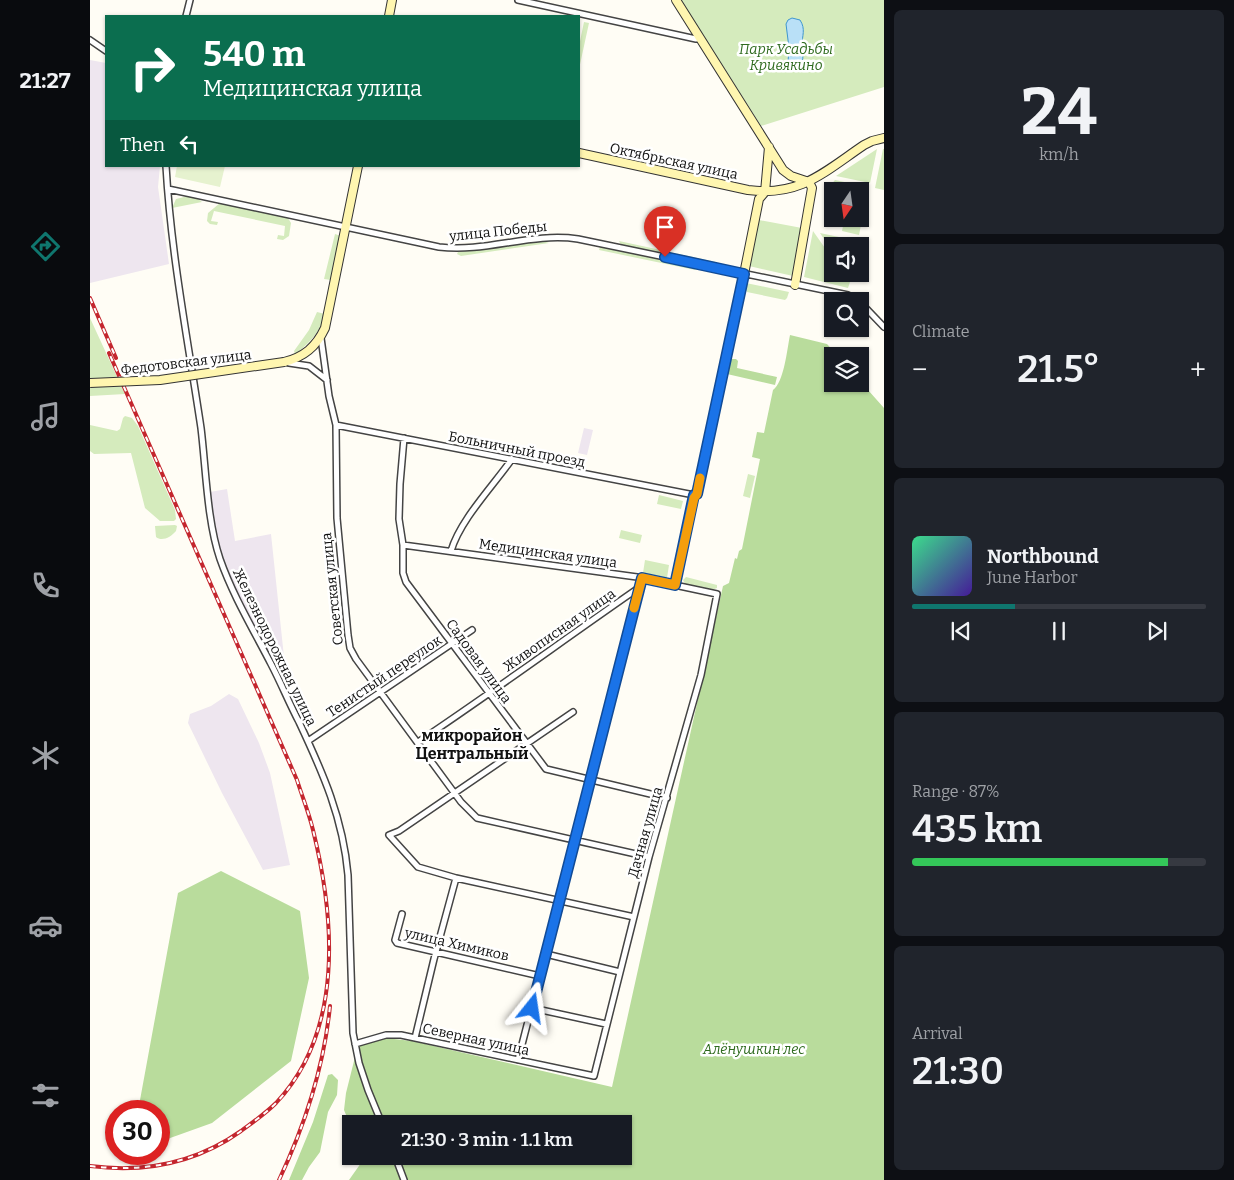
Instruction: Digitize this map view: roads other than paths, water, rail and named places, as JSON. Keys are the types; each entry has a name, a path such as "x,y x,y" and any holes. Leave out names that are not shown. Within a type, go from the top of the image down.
{"main road":[{"path":"389,15 392,0"},
{"path":"676,0 787,174 809,182 812,188 795,285"},
{"name":"Октябрьская улица","path":"580,153 765,192 792,189 809,182 864,145 884,138"},
{"path":"744,274 759,199 765,192 769,147"},
{"name":"Советская улица","path":"284,362 302,356 313,348 321,338 328,319 358,167"},
{"name":"Федотовская улица","path":"90,384 160,380 284,362"}],"street":[{"path":"186,15 190,0"},
{"path":"518,0 696,39 700,38"},
{"path":"90,40 105,50"},
{"name":"Железнодорожная улица","path":"166,167 172,237 206,463 212,528 220,558 237,602 272,666 308,741 330,791 340,820 347,855 352,1018 355,1044 368,1090 378,1115"},
{"name":"улица Победы","path":"168,189 439,248 454,249 542,237 564,237 829,292"},
{"path":"675,585 694,495 697,494 744,274"},
{"name":"улица Победы","path":"869,312 884,328"},
{"name":"Советская улица","path":"321,338 336,425 337,518 350,648 380,693 468,811 477,818 649,857"},
{"path":"284,362 309,366 327,380"},
{"name":"Больничный проезд","path":"336,425 694,495"},
{"name":"Садовая улица","path":"404,438 399,519 404,545 402,564 406,582 546,769 667,798"},
{"path":"451,550 468,518 512,459"},
{"name":"Медицинская улица","path":"404,545 451,550 642,578 717,594"},
{"path":"518,1060 642,578"},
{"name":"Живописная улица","path":"418,742 640,587"},
{"name":"Дачная улица","path":"594,1076 649,857 701,675 717,594"},
{"name":"Тенистый переулок","path":"308,741 472,630"},
{"path":"573,712 399,832 389,835 418,867 456,878 634,917"},
{"path":"415,1038 456,878"},
{"name":"улица Химиков","path":"402,914 395,940 396,943 540,976"},
{"path":"546,954 620,972"},
{"path":"532,1008 606,1024"},
{"name":"Северная улица","path":"355,1044 386,1035 401,1035 594,1076"},
{"path":"398,1165 404,1180"}],"water":[{"path":"792,18 800,20 803,29 802,61 800,66 794,68 788,62 789,48 786,24"}],"railway":[{"path":"90,298 116,358"},
{"path":"90,1166 130,1168 169,1163 188,1158 224,1142 276,1103 298,1074 314,1042 323,1008 328,973 329,937 321,864 297,780 109,353"},
{"path":"279,1180 297,1138 312,1095 323,1051 330,1006"}],"district":[{"name":"микрорайон Центральный","path":"472,744"}],"park label":[{"name":"Парк Усадьбы Кривякино","path":"786,58"},
{"name":"Алёнушкин лес","path":"754,1049"}]}
